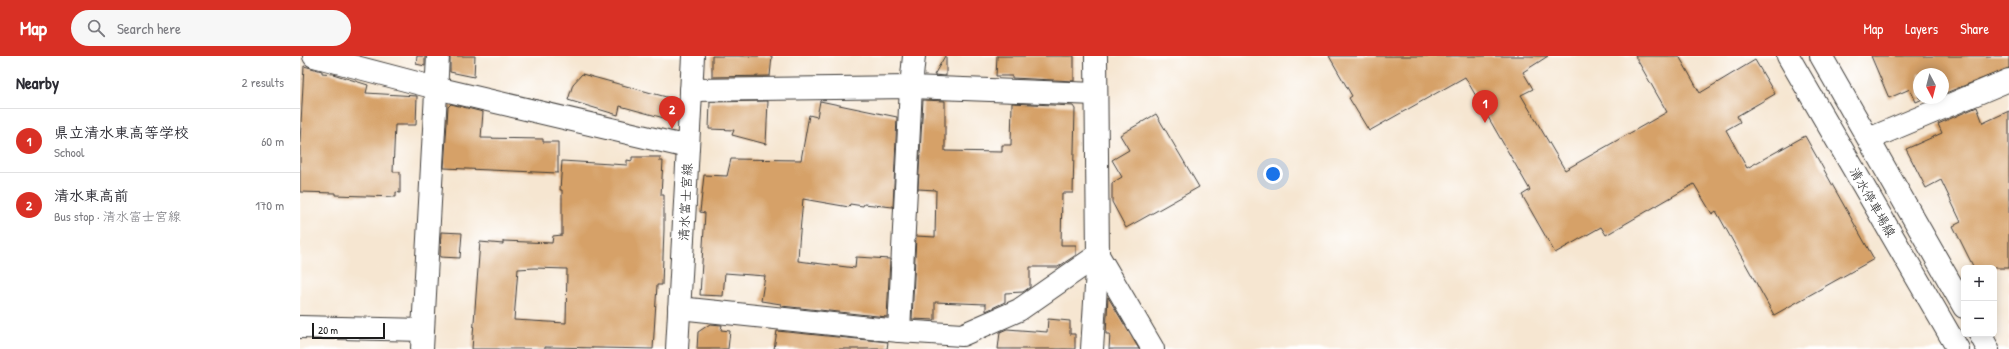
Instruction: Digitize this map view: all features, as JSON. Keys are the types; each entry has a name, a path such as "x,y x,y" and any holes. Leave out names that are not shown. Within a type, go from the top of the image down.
{"street":[{"path":"314,56 436,88 688,147"},
{"path":"300,327 422,339 438,56"},
{"name":"清水富士宮線","path":"677,349 693,56"},
{"path":"899,331 911,87 914,56"},
{"path":"1092,349 1098,255 1096,56"},
{"name":"清水停車場線","path":"1788,56 1958,349"},
{"name":"清水停車場線","path":"1821,56 1961,302"},
{"path":"1869,139 2009,80"},
{"path":"692,90 911,87 1096,94"},
{"path":"679,308 899,331 962,335 1019,310 1098,255"},
{"path":"1098,255 1153,349"},
{"path":"1982,337 1988,349"}],"building":[{"path":"417,56 425,56 425,66 416,64"},
{"path":"450,56 475,56 474,77 450,72"},
{"path":"712,56 772,56 770,76 712,77"},
{"path":"945,56 946,76 934,75"},
{"path":"997,56 1074,56 1074,81 996,76"},
{"path":"1329,56 1548,56 1523,72 1533,89 1521,95 1565,170 1667,112 1635,56 1679,56 1700,93 1755,60 1775,94 1737,116 1740,122 1726,130 1747,168 1805,136 1874,259 1774,315 1716,211 1712,214 1694,184 1606,235 1601,227 1555,253 1522,195 1530,190 1465,77 1369,131 1349,98 1352,96"},
{"path":"1871,56 2009,56 2009,68 1949,92 1949,68 1913,68 1913,96 1910,89 1889,98"},
{"path":"304,66 322,71 322,73 333,74 368,85 366,93 417,96 416,125 395,125 393,172 400,172 400,193 396,192 396,197 300,192 300,142"},
{"path":"582,74 670,98 664,118 620,106 618,115 568,100 573,84"},
{"path":"923,100 945,101 945,151 1002,152 1002,145 1011,145 1012,103 1073,106 1075,109 1073,193 1062,193 1061,245 1076,245 1076,255 1058,267 1030,267 1030,287 1023,292 1005,293 1005,302 986,311 986,304 935,302 935,320 912,319 916,236 935,237 936,190 918,189"},
{"path":"768,101 766,144 732,135 734,130 709,129 710,102"},
{"path":"820,101 897,117 893,207 850,204 849,207 803,199 798,261 855,268 856,257 890,259 887,317 781,306 781,304 761,301 765,276 725,273 723,296 700,295 705,213 700,212 704,175 727,176 731,159 801,160 809,115 817,117"},
{"path":"451,104 483,112 481,138 543,139 543,142 558,142 558,173 444,168 448,107"},
{"path":"1977,107 1983,123 2009,111 2009,268 1997,268 1997,265 1972,265 1953,226 1961,222 1941,180 1926,188 1906,149 1942,133 1938,124"},
{"path":"1156,114 1199,187 1126,228 1112,202 1112,183 1122,177 1112,160 1129,150 1120,135"},
{"path":"632,157 660,157 660,161 663,161 661,195 664,195 662,285 657,285 653,349 545,347 545,349 472,349 480,242 503,244 503,241 552,243 553,236 562,235 562,190 560,190 562,161 627,165 627,160 632,161","holes":["518,269 567,269 566,323 514,320"]},
{"path":"441,232 462,233 460,258 440,257"},
{"path":"1108,297 1139,349 1109,349 1110,334 1106,334"},
{"path":"1048,319 1070,321 1070,334 1075,334 1075,349 998,349 1000,332 1007,329 1047,332"},
{"path":"710,324 722,325 721,330 730,331 728,349 697,349 698,332"},
{"path":"777,331 888,342 887,349 774,349"}],"place":[{"name":"県立清水東高等学校","path":"1485,123"},
{"name":"清水東高前","path":"672,129"}]}
